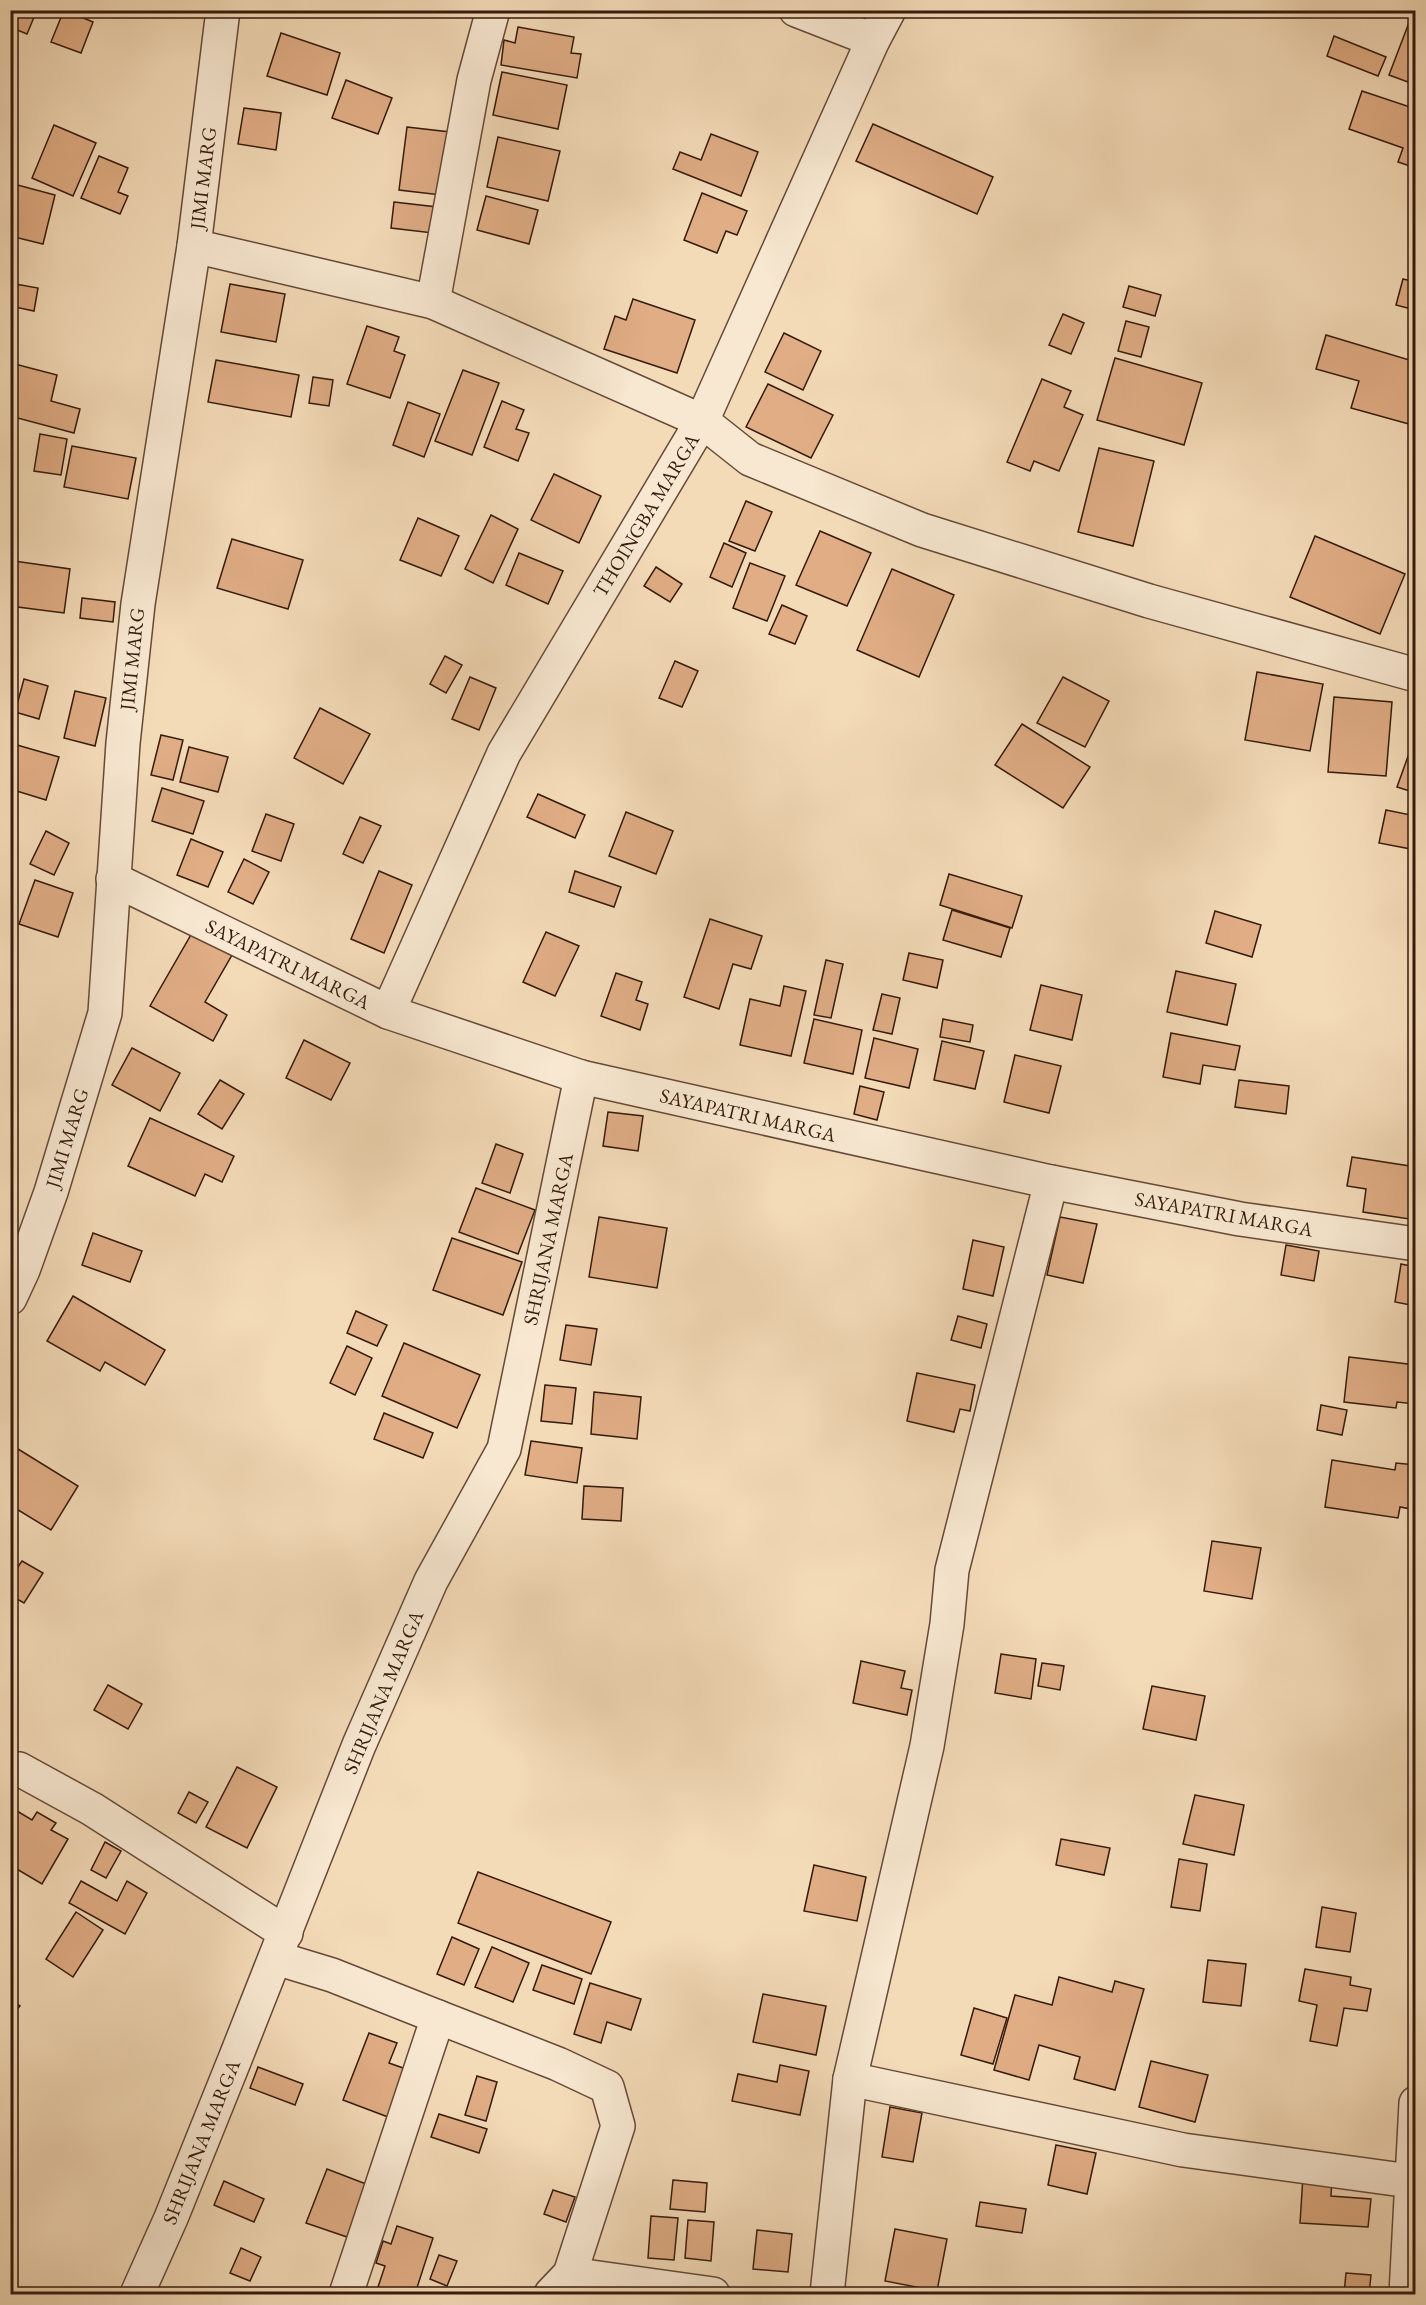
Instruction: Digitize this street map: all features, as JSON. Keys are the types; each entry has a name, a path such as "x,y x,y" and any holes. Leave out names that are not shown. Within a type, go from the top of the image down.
{"street":[{"name":"JIMI MARG","path":"10,1298 23,1270 51,1192 105,1013 123,743 138,604 195,246 223,10"},
{"path":"433,302 474,80 493,10"},
{"path":"795,10 873,40"},
{"name":"THOINGBA MARGA","path":"388,1012 504,753 702,421 873,40 889,10"},
{"path":"195,246 433,302 702,421 750,459 922,530 1149,601 1416,675"},
{"name":"SAYAPATRI MARGA","path":"113,879 388,1012 581,1077 1051,1182 1240,1219 1416,1244"},
{"name":"SHRIJANA MARGA","path":"137,2295 171,2218 281,1946 359,1745 431,1581 504,1449 581,1077"},
{"path":"827,2295 849,2079 927,1746 947,1624 952,1570 1051,1182"},
{"path":"19,1769 92,1809 281,1946 332,1975 558,2064 608,2087 618,2126 560,2284 713,2295"},
{"path":"346,2295 438,2017"},
{"path":"849,2079 1183,2150 1410,2181"},
{"path":"1406,2295 1410,2181 1416,2103"}],"building":[{"path":"10,10 37,10 27,34 10,27"},
{"path":"64,10 93,22 81,53 51,42"},
{"path":"1410,20 1416,22 1416,85 1389,75"},
{"path":"518,27 574,37 571,53 581,54 577,78 501,65 504,40 515,43"},
{"path":"281,33 340,53 327,95 267,76"},
{"path":"1334,36 1386,57 1378,76 1327,56"},
{"path":"502,72 567,85 558,129 493,115"},
{"path":"346,80 392,98 378,134 332,118"},
{"path":"1362,91 1416,109 1416,168 1398,162 1403,148 1349,129"},
{"path":"244,108 281,113 276,150 238,144"},
{"path":"873,124 993,177 977,214 856,161"},
{"path":"54,125 96,143 73,196 32,178"},
{"path":"407,127 450,132 441,195 399,190"},
{"path":"711,134 758,152 741,196 673,169 680,152 701,160"},
{"path":"498,137 560,151 548,201 487,187"},
{"path":"99,156 128,168 118,192 128,196 120,214 81,198"},
{"path":"10,183 55,195 43,244 10,236"},
{"path":"702,193 747,211 737,235 726,231 717,253 684,240"},
{"path":"486,196 538,210 529,244 477,230"},
{"path":"394,202 437,207 433,233 391,228"},
{"path":"1403,279 1416,282 1416,324 1411,323 1415,310 1396,305"},
{"path":"10,283 38,288 34,311 10,306"},
{"path":"230,284 285,294 276,342 221,332"},
{"path":"1129,286 1161,295 1155,316 1123,307"},
{"path":"633,299 695,320 677,373 604,349 615,316 626,320"},
{"path":"1063,314 1084,323 1071,354 1049,345"},
{"path":"1126,321 1149,327 1141,357 1118,351"},
{"path":"367,326 399,337 394,351 405,355 390,398 347,384"},
{"path":"784,333 821,351 803,390 765,372"},
{"path":"1326,335 1416,362 1416,426 1351,408 1359,381 1316,369"},
{"path":"1115,358 1202,383 1184,445 1097,420"},
{"path":"216,360 299,375 291,417 208,402"},
{"path":"11,363 57,375 51,401 80,409 74,433 10,416"},
{"path":"463,370 499,383 472,455 435,441"},
{"path":"313,377 333,380 329,406 309,403"},
{"path":"1042,379 1071,391 1064,407 1083,415 1059,471 1034,461 1030,471 1007,462"},
{"path":"768,384 833,415 811,458 746,427"},
{"path":"502,401 524,410 516,429 529,433 518,461 484,447"},
{"path":"408,402 440,414 424,457 393,445"},
{"path":"40,434 67,439 61,475 34,471"},
{"path":"72,446 136,458 128,499 64,487"},
{"path":"1099,448 1154,461 1133,546 1078,532"},
{"path":"554,474 601,496 579,543 531,520"},
{"path":"746,501 772,512 755,551 729,541"},
{"path":"491,515 518,529 493,583 465,569"},
{"path":"418,518 459,536 441,576 400,560"},
{"path":"820,531 871,553 847,606 796,585"},
{"path":"1315,536 1405,574 1380,634 1290,597"},
{"path":"232,539 303,560 288,609 217,588"},
{"path":"724,543 746,553 732,587 710,577"},
{"path":"519,553 563,571 548,604 506,585"},
{"path":"14,561 70,569 64,613 10,606"},
{"path":"750,563 785,576 767,621 733,608"},
{"path":"656,567 682,584 670,602 644,586"},
{"path":"892,569 954,595 919,677 857,650"},
{"path":"82,598 115,602 113,622 80,618"},
{"path":"782,605 807,616 795,644 769,634"},
{"path":"445,656 462,665 446,693 430,684"},
{"path":"675,661 698,671 682,707 659,698"},
{"path":"1257,672 1323,684 1310,751 1245,740"},
{"path":"470,677 496,688 479,730 452,719"},
{"path":"1063,677 1109,701 1085,747 1037,723"},
{"path":"24,679 48,686 39,719 15,712"},
{"path":"75,691 106,698 95,746 64,738"},
{"path":"1334,697 1392,702 1386,776 1328,772"},
{"path":"320,708 370,734 343,784 294,758"},
{"path":"1022,724 1090,767 1063,808 995,765"},
{"path":"161,735 183,740 173,780 151,775"},
{"path":"10,743 59,757 46,800 10,789"},
{"path":"189,747 228,757 218,792 180,782"},
{"path":"1411,748 1416,750 1416,793 1397,787"},
{"path":"162,788 204,801 193,834 152,821"},
{"path":"538,794 585,815 575,838 527,817"},
{"path":"1386,810 1416,816 1416,850 1379,843"},
{"path":"626,812 673,831 656,874 609,856"},
{"path":"266,814 294,824 281,861 252,851"},
{"path":"360,817 381,826 363,863 343,854"},
{"path":"46,831 69,843 54,875 30,864"},
{"path":"191,839 223,852 208,887 177,875"},
{"path":"244,859 269,872 253,904 228,892"},
{"path":"379,871 412,885 384,953 351,939"},
{"path":"575,871 621,887 614,907 569,892"},
{"path":"949,874 1022,896 1012,928 940,905"},
{"path":"35,880 73,893 58,937 19,924"},
{"path":"952,910 1010,928 1001,957 943,940"},
{"path":"1215,911 1261,925 1252,957 1206,943"},
{"path":"710,919 762,936 751,969 733,964 719,1009 684,997"},
{"path":"546,932 579,946 555,996 523,982"},
{"path":"192,933 232,955 205,1002 227,1015 213,1041 150,1006"},
{"path":"909,953 943,960 937,988 903,980"},
{"path":"826,960 843,964 831,1018 814,1015"},
{"path":"1176,971 1236,984 1227,1025 1167,1012"},
{"path":"616,973 642,982 636,1000 648,1004 640,1030 601,1016"},
{"path":"1041,985 1082,995 1072,1040 1030,1030"},
{"path":"784,986 806,991 791,1056 740,1045 750,999 780,1006"},
{"path":"882,994 900,998 892,1034 873,1030"},
{"path":"814,1019 862,1030 853,1074 804,1063"},
{"path":"943,1019 973,1025 970,1042 940,1037"},
{"path":"1171,1033 1240,1046 1235,1070 1203,1065 1200,1084 1163,1077"},
{"path":"874,1038 918,1049 909,1088 865,1078"},
{"path":"304,1040 350,1063 331,1100 286,1078"},
{"path":"942,1041 984,1051 975,1089 934,1080"},
{"path":"132,1048 180,1073 160,1111 112,1085"},
{"path":"1015,1055 1061,1066 1049,1113 1004,1102"},
{"path":"220,1080 244,1094 222,1129 198,1114"},
{"path":"1239,1080 1289,1086 1286,1114 1235,1107"},
{"path":"860,1086 884,1092 877,1120 854,1114"},
{"path":"608,1112 643,1116 638,1151 603,1146"},
{"path":"150,1118 234,1156 222,1182 205,1174 195,1196 128,1166"},
{"path":"496,1144 523,1154 510,1193 482,1183"},
{"path":"1352,1157 1416,1167 1416,1220 1363,1212 1366,1189 1347,1186"},
{"path":"476,1188 535,1210 518,1254 459,1232"},
{"path":"599,1217 667,1228 657,1288 589,1277"},
{"path":"1060,1217 1097,1224 1083,1283 1047,1275"},
{"path":"93,1233 142,1251 130,1282 82,1265"},
{"path":"452,1238 522,1262 503,1315 433,1290"},
{"path":"973,1240 1004,1247 993,1296 963,1289"},
{"path":"1286,1245 1319,1251 1314,1281 1281,1275"},
{"path":"1401,1264 1416,1267 1416,1306 1395,1302"},
{"path":"73,1296 165,1350 145,1385 105,1362 100,1371 47,1341"},
{"path":"356,1311 387,1325 377,1346 347,1333"},
{"path":"958,1316 987,1324 981,1348 951,1340"},
{"path":"566,1325 597,1329 591,1365 560,1360"},
{"path":"404,1343 480,1375 457,1428 382,1396"},
{"path":"347,1346 372,1358 355,1395 330,1383"},
{"path":"1349,1357 1416,1365 1416,1404 1397,1402 1396,1408 1344,1402"},
{"path":"917,1373 975,1385 970,1411 960,1409 954,1432 907,1421"},
{"path":"545,1385 576,1388 572,1424 541,1421"},
{"path":"594,1392 641,1397 637,1439 591,1434"},
{"path":"1321,1405 1347,1410 1342,1435 1317,1430"},
{"path":"384,1413 433,1433 423,1458 374,1439"},
{"path":"531,1441 582,1448 577,1483 525,1475"},
{"path":"18,1449 78,1486 51,1530 10,1505 10,1461"},
{"path":"1332,1460 1395,1470 1396,1463 1416,1465 1416,1510 1400,1507 1398,1518 1325,1507"},
{"path":"584,1486 623,1488 621,1521 582,1519"},
{"path":"1212,1541 1261,1548 1252,1599 1204,1591"},
{"path":"22,1561 43,1573 24,1603 10,1595 10,1578"},
{"path":"1001,1654 1036,1659 1031,1699 995,1693"},
{"path":"861,1661 905,1671 901,1688 912,1690 907,1715 853,1703"},
{"path":"1042,1663 1064,1666 1060,1690 1038,1686"},
{"path":"108,1685 142,1704 128,1729 94,1710"},
{"path":"1152,1686 1205,1696 1196,1740 1143,1729"},
{"path":"237,1767 277,1787 247,1848 206,1827"},
{"path":"189,1792 208,1802 196,1823 178,1813"},
{"path":"1195,1795 1244,1805 1234,1855 1183,1844"},
{"path":"17,1811 32,1820 37,1812 56,1823 51,1830 68,1839 42,1884 10,1865 10,1823"},
{"path":"1061,1839 1110,1848 1104,1875 1056,1865"},
{"path":"105,1842 121,1851 106,1878 91,1870"},
{"path":"1179,1859 1207,1864 1200,1911 1171,1907"},
{"path":"814,1865 866,1877 857,1921 804,1911"},
{"path":"478,1872 611,1922 591,1974 458,1923"},
{"path":"81,1881 117,1901 127,1881 147,1893 125,1934 69,1903"},
{"path":"1322,1907 1356,1913 1350,1952 1316,1947"},
{"path":"76,1912 103,1930 73,1977 46,1959"},
{"path":"452,1937 479,1949 464,1985 437,1974"},
{"path":"492,1947 529,1963 513,2002 475,1987"},
{"path":"1208,1960 1246,1964 1241,2006 1203,2002"},
{"path":"542,1965 582,1979 574,2004 533,1990"},
{"path":"1305,1969 1351,1977 1350,1985 1371,1989 1367,2011 1344,2008 1337,2046 1310,2041 1317,2005 1299,2001"},
{"path":"1059,1977 1112,1992 1115,1981 1144,1989 1115,2090 1074,2079 1080,2057 1039,2045 1029,2080 994,2070 1015,1995 1052,2005"},
{"path":"590,1983 641,1999 631,2030 607,2022 601,2043 574,2034"},
{"path":"763,1994 826,2006 816,2055 753,2042"},
{"path":"10,1999 20,2006 10,2018"},
{"path":"974,2008 1007,2018 993,2064 961,2055"},
{"path":"369,2033 397,2043 389,2063 406,2069 388,2117 343,2100"},
{"path":"1151,2061 1208,2075 1195,2122 1139,2107"},
{"path":"780,2065 809,2071 800,2115 732,2101 738,2074 777,2082"},
{"path":"258,2067 303,2084 295,2105 250,2088"},
{"path":"477,2076 497,2082 486,2121 465,2115"},
{"path":"890,2107 922,2113 913,2162 882,2157"},
{"path":"439,2114 487,2129 479,2153 431,2137"},
{"path":"1056,2145 1096,2153 1087,2194 1048,2185"},
{"path":"327,2169 366,2184 347,2237 306,2223"},
{"path":"1303,2176 1332,2178 1331,2196 1371,2199 1368,2227 1300,2223"},
{"path":"673,2180 707,2183 705,2212 670,2209"},
{"path":"224,2181 264,2199 254,2222 214,2205"},
{"path":"553,2190 575,2197 566,2222 544,2214"},
{"path":"980,2202 1026,2209 1022,2233 976,2226"},
{"path":"651,2216 678,2218 674,2260 648,2258"},
{"path":"688,2220 714,2222 711,2261 685,2258"},
{"path":"397,2226 433,2238 415,2294 401,2294 378,2287 385,2266 376,2263 383,2241 391,2244"},
{"path":"895,2229 947,2239 937,2291 885,2281"},
{"path":"757,2230 792,2234 788,2272 753,2269"},
{"path":"241,2248 261,2257 250,2281 230,2273"},
{"path":"439,2255 457,2261 447,2286 430,2279"},
{"path":"1346,2273 1371,2275 1369,2294 1344,2294"}]}
